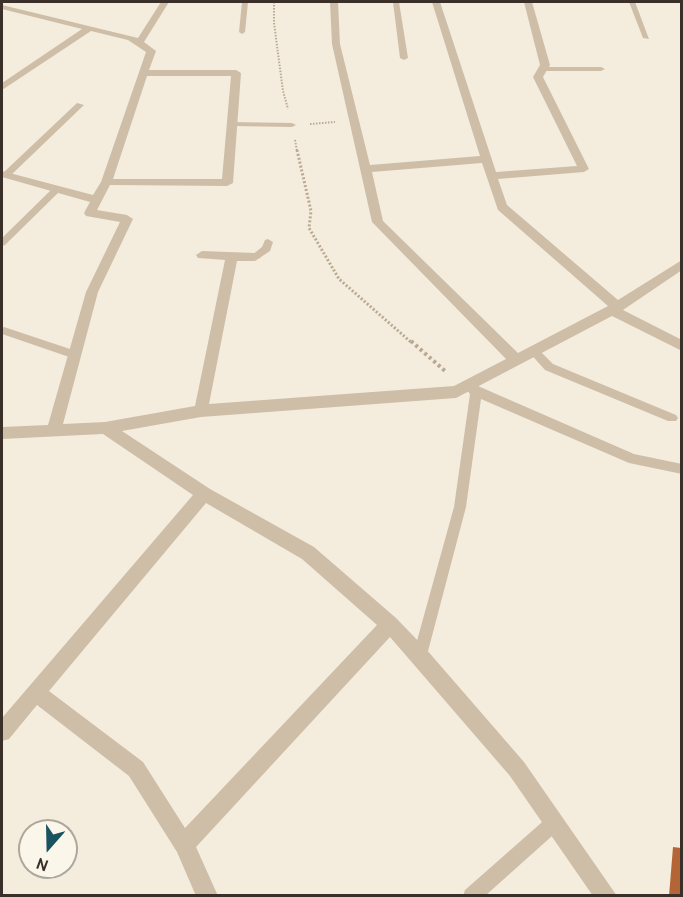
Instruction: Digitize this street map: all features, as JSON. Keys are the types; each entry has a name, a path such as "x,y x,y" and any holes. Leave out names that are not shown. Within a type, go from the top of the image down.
{"street":[{"path":"2,16 24,2"},
{"path":"139,43 165,2"},
{"path":"334,2 336,44 378,222 516,360"},
{"path":"436,2 502,207 614,308 681,346"},
{"path":"492,176 584,170 538,77 544,65 528,2"},
{"path":"2,7 132,38 151,51 106,182 90,213 127,219 92,292 54,430"},
{"path":"2,87 89,28"},
{"path":"106,182 227,183 236,73 144,73"},
{"path":"365,169 487,159"},
{"path":"2,188 7,176 97,200"},
{"path":"202,255 255,256"},
{"path":"201,411 232,257"},
{"path":"2,433 105,428 201,411 456,392 469,389 516,360 614,308 681,264"},
{"path":"105,428 204,494 308,553 390,624 420,655 517,770 606,896"},
{"path":"2,732 204,494"},
{"path":"184,845 390,624"},
{"path":"35,692 136,769 184,845 207,896"}],"lane":[{"path":"242,32 245,2"},
{"path":"396,2 404,58"},
{"path":"632,2 647,38"},
{"path":"543,69 601,69"},
{"path":"7,176 80,105"},
{"path":"232,124 292,125"},
{"path":"2,243 56,190"},
{"path":"255,256 267,249 268,242"},
{"path":"4,331 75,355"},
{"path":"533,351 549,367 672,418"},
{"path":"420,655 460,507 469,389 633,459 681,469"},
{"path":"471,896 555,822"}],"path":[{"path":"274,2 274,23 283,91 311,211 309,228 339,279 469,389"},
{"path":"292,125 354,120"}]}
